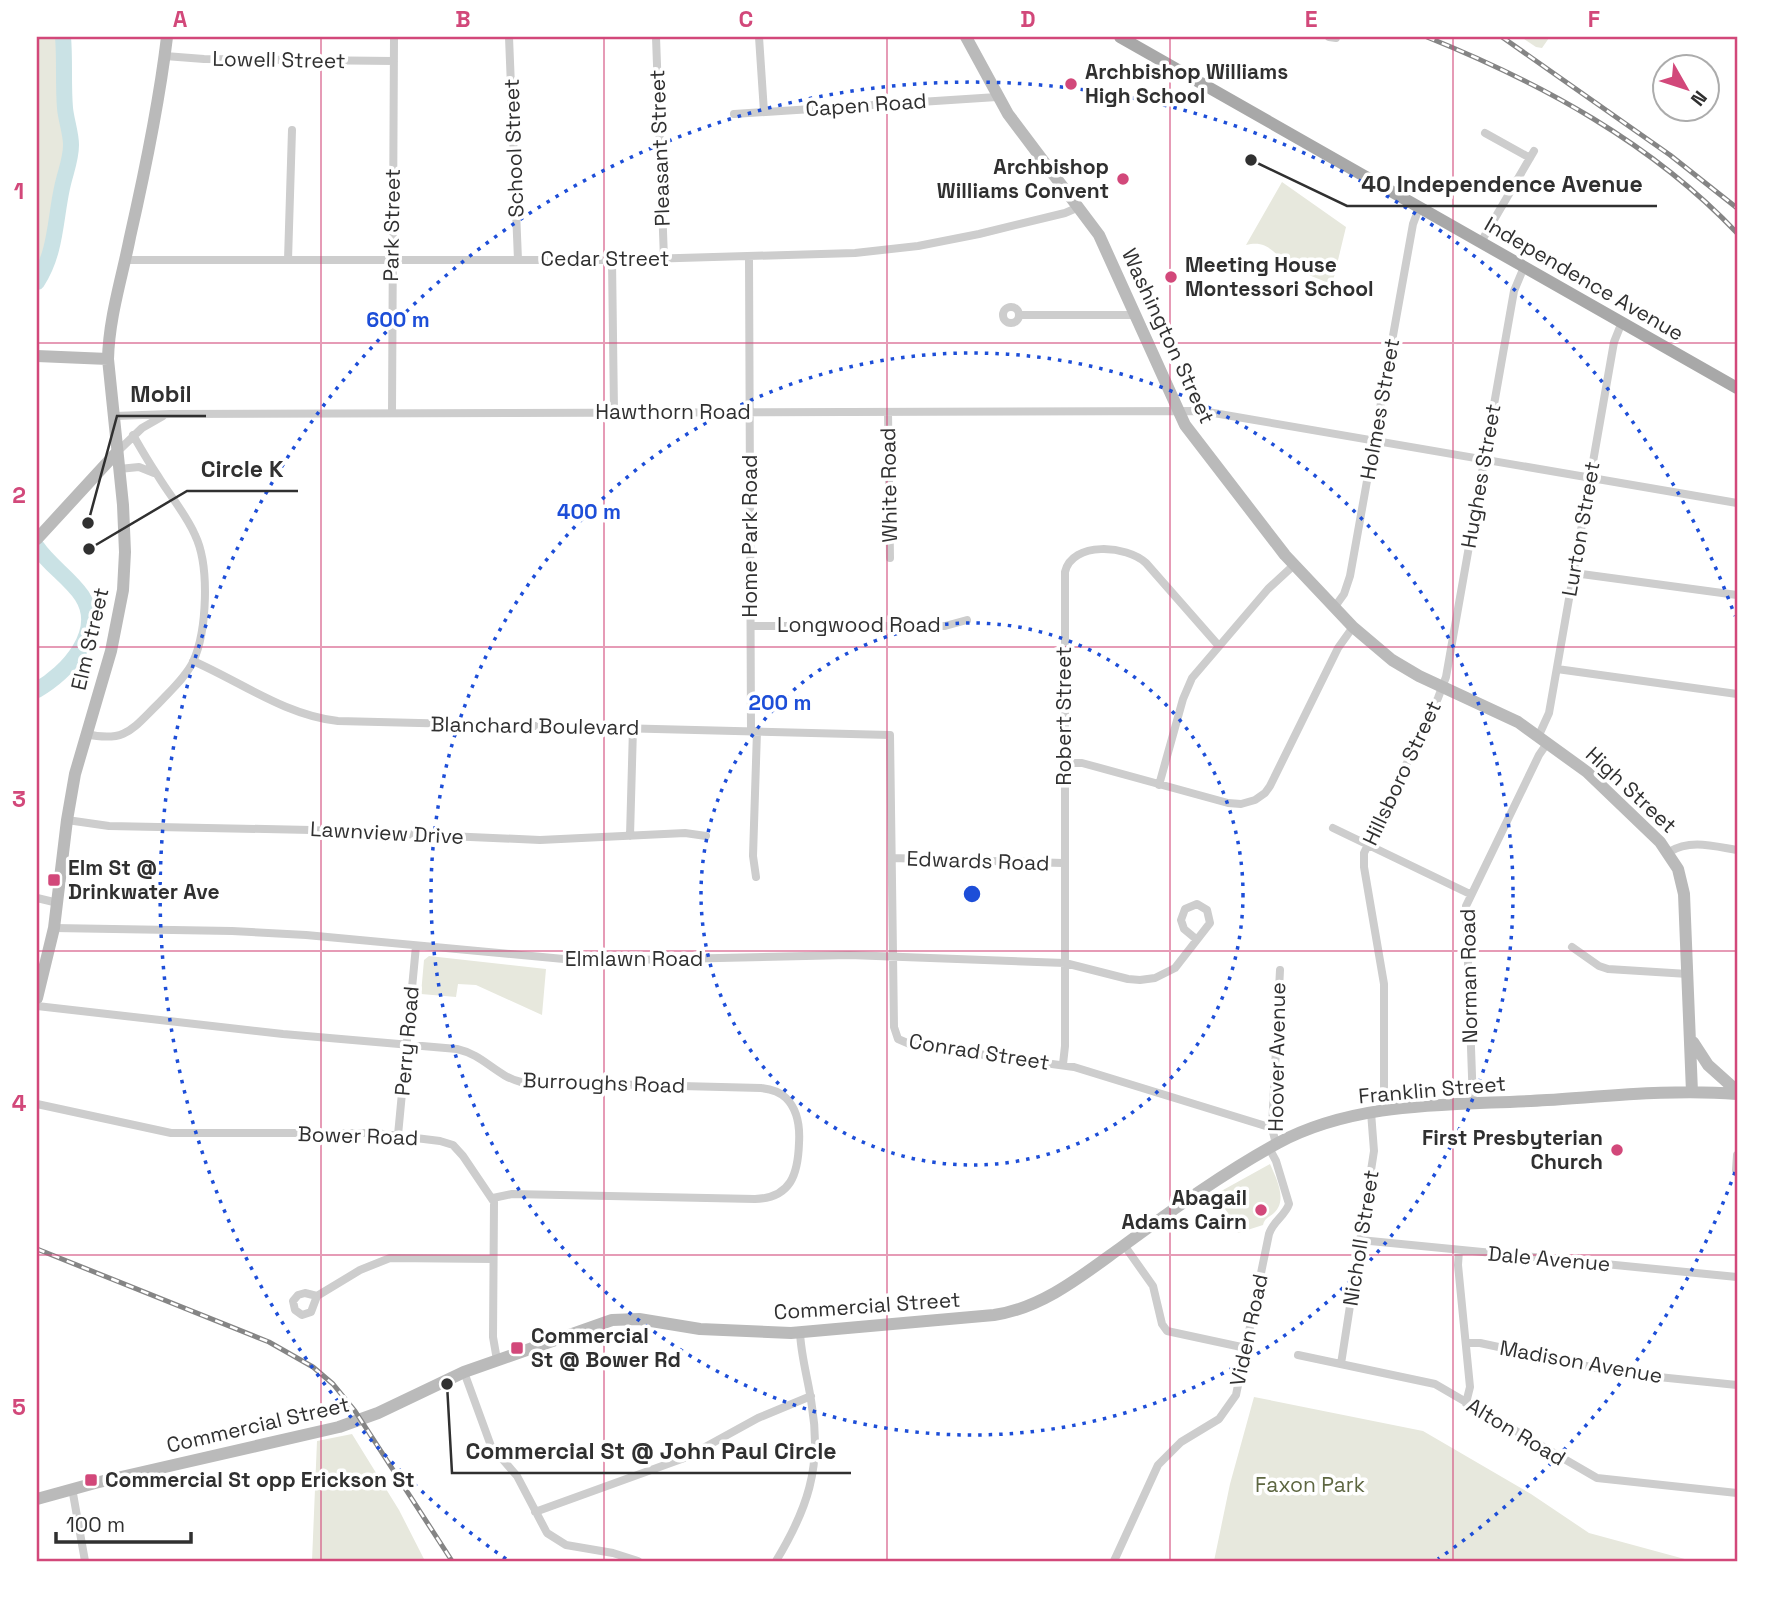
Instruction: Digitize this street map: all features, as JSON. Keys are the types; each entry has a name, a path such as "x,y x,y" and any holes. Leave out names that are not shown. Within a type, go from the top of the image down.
{"main road":[{"name":"Elm Street","path":"37,998 54,929 75,774 111,652 123,590 125,534 108,359 114,309 151,143 167,37"},
{"name":"Washington Street","path":"966,37 998,97 1020,131 1099,234 1177,411 1189,432 1294,565 1353,627 1392,660"},
{"name":"Independence Avenue","path":"1120,37 1737,388"},
{"path":"37,356 108,359"},
{"path":"38,537 117,452"},
{"name":"High Street","path":"1392,660 1409,671 1502,713 1544,738 1618,800 1668,852 1678,869 1683,887 1692,1092"},
{"path":"1691,1035 1704,1060 1737,1093"},
{"name":"Franklin Street","path":"1089,1270 1273,1146 1313,1127 1377,1111 1692,1092 1737,1093"},
{"name":"Commercial Street","path":"37,1499 339,1427 378,1413 464,1372 597,1324 619,1319 647,1320 708,1329 800,1332 1007,1313 1043,1299 1089,1270"}],"street":[{"name":"Park Street","path":"392,413 394,37"},
{"name":"School Street","path":"509,37 518,260"},
{"name":"Pleasant Street","path":"656,37 664,259"},
{"path":"759,37 764,112"},
{"name":"Lowell Street","path":"164,56 204,59 394,61"},
{"name":"Capen Road","path":"734,114 998,97"},
{"path":"288,260 292,130"},
{"path":"1480,242 1532,154 1485,134"},
{"name":"Cedar Street","path":"125,260 612,260 855,253 979,234 1065,213 1079,206"},
{"name":"Holmes Street","path":"1334,608 1349,582 1413,224 1419,208"},
{"name":"Home Park Road","path":"749,258 753,856 757,877"},
{"path":"612,260 614,412"},
{"name":"Hughes Street","path":"1443,687 1514,291 1524,267"},
{"path":"1019,315 1136,315"},
{"name":"Lurton Street","path":"1544,738 1614,342 1622,323"},
{"name":"Hawthorn Road","path":"115,416 614,412 1213,412 1737,503"},
{"name":"White Road","path":"888,412 890,558"},
{"name":"Hawthorn Road","path":"117,452 133,435 154,420 170,414"},
{"path":"86,734 110,738 128,732 177,684 193,661 200,641 203,618 202,557 192,528 133,435"},
{"path":"119,469 139,467 157,475"},
{"name":"Robert Street","path":"1063,1064 1067,565 1075,556 1087,551 1122,550 1139,557 1218,645"},
{"path":"1159,785 1186,688 1195,673 1272,584 1294,565"},
{"path":"1574,573 1737,596"},
{"name":"Longwood Road","path":"751,626 945,625 967,620"},
{"path":"1064,763 1082,763 1212,800 1236,804 1250,802 1262,796 1270,786 1338,648 1353,627"},
{"name":"Blanchard Boulevard","path":"193,661 289,709 330,720 890,734"},
{"path":"1557,669 1737,694"},
{"name":"Hillsboro Street","path":"1377,1111 1384,984 1364,867 1367,844 1443,687"},
{"path":"630,836 633,728"},
{"name":"Conrad Street","path":"890,734 894,1027 895,1034 901,1041 912,1045 1063,1064 1272,1128"},
{"name":"Norman Road","path":"1473,1104 1465,919 1470,894 1539,755 1544,738"},
{"name":"Lawnview Drive","path":"67,820 109,826 540,839 690,833 706,836"},
{"path":"1333,828 1470,894"},
{"path":"1668,852 1679,846 1692,844 1737,850"},
{"name":"Edwards Road","path":"892,858 1063,863"},
{"path":"37,898 58,903"},
{"path":"1197,904 1208,909 1211,920 1208,928 1196,939 1184,929 1181,920 1185,909 1197,904"},
{"name":"Elmlawn Road","path":"54,929 245,931 601,962 849,955 1065,963 1128,979 1151,979 1166,974 1180,964 1196,939"},
{"name":"Perry Road","path":"398,1135 416,946"},
{"path":"1572,947 1599,966 1608,969 1688,974"},
{"name":"Hoover Avenue","path":"1273,1146 1280,970"},
{"name":"Burroughs Road","path":"37,1006 468,1052 484,1060 506,1077 521,1082 766,1088 785,1097 797,1117 800,1137 796,1174 785,1189 766,1198 512,1194 493,1198"},
{"name":"Bower Road","path":"37,1104 178,1134 362,1132 440,1141 453,1145 493,1198"},
{"name":"Nicholl Street","path":"1341,1364 1375,1147 1377,1111"},
{"name":"Viden Road","path":"1115,1561 1158,1465 1181,1442 1219,1419 1234,1400 1269,1234 1274,1222 1287,1210 1289,1204 1273,1146"},
{"path":"1736,1170 1737,1155"},
{"path":"493,1198 493,1342 498,1360"},
{"name":"Dale Avenue","path":"1360,1240 1737,1277"},
{"path":"1124,1245 1153,1286 1162,1324 1167,1331 1246,1348"},
{"path":"1459,1251 1470,1387 1466,1403"},
{"path":"317,1296 360,1270 390,1258 494,1259"},
{"path":"776,1561 803,1509 812,1482 816,1444 800,1332"},
{"name":"Madison Avenue","path":"1466,1343 1480,1343 1619,1373 1737,1385"},
{"name":"Alton Road","path":"1298,1354 1430,1382 1597,1478 1737,1493"},
{"path":"464,1372 491,1446 514,1472 547,1533 562,1543 638,1561"},
{"path":"535,1512 687,1457 758,1418 811,1396"},
{"path":"72,1489 85,1561"}],"green space":[{"path":"37,37 63,37 70,162 46,268 37,277"},
{"path":"1521,37 1549,37 1549,38 1542,48"},
{"path":"1282,182 1346,227 1332,285 1290,266 1264,245 1246,245"},
{"path":"429,956 546,969 542,1015 476,985 458,984 456,997 421,994 424,960"},
{"path":"1270,1164 1280,1189 1278,1208 1263,1225 1238,1233 1228,1213 1214,1195"},
{"name":"Faxon Park","path":"1254,1397 1423,1431 1531,1494 1589,1533 1692,1561 1214,1561 1230,1484"},
{"path":"352,1434 399,1510 425,1561 312,1561 317,1441"}],"waterway":[{"path":"37,282 48,260 71,151 65,108 63,37"},
{"path":"37,547 82,596 88,610 89,623 86,637 70,662 37,690"}],"railway":[{"path":"1427,37 1512,74 1593,118 1669,171 1737,233"},
{"path":"1502,37 1670,155 1737,208"},
{"path":"37,1249 269,1342 313,1367 333,1384 355,1411 452,1561"}],"place":[{"name":"Archbishop Williams High School","path":"1071,84"},
{"name":"40 Independence Avenue","path":"1251,160"},
{"name":"Archbishop Williams Convent","path":"1123,179"},
{"name":"Meeting House Montessori School","path":"1171,277"},
{"name":"Mobil","path":"88,523"},
{"name":"Circle K","path":"89,549"},
{"name":"Elm St @ Drinkwater Ave","path":"54,880"},
{"name":"First Presbyterian Church","path":"1617,1150"},
{"name":"Abagail Adams Cairn","path":"1261,1210"},
{"name":"Commercial St @ Bower Rd","path":"517,1348"},
{"name":"Commercial St @ John Paul Circle","path":"447,1384"},
{"name":"Commercial St opp Erickson St","path":"91,1480"}]}
